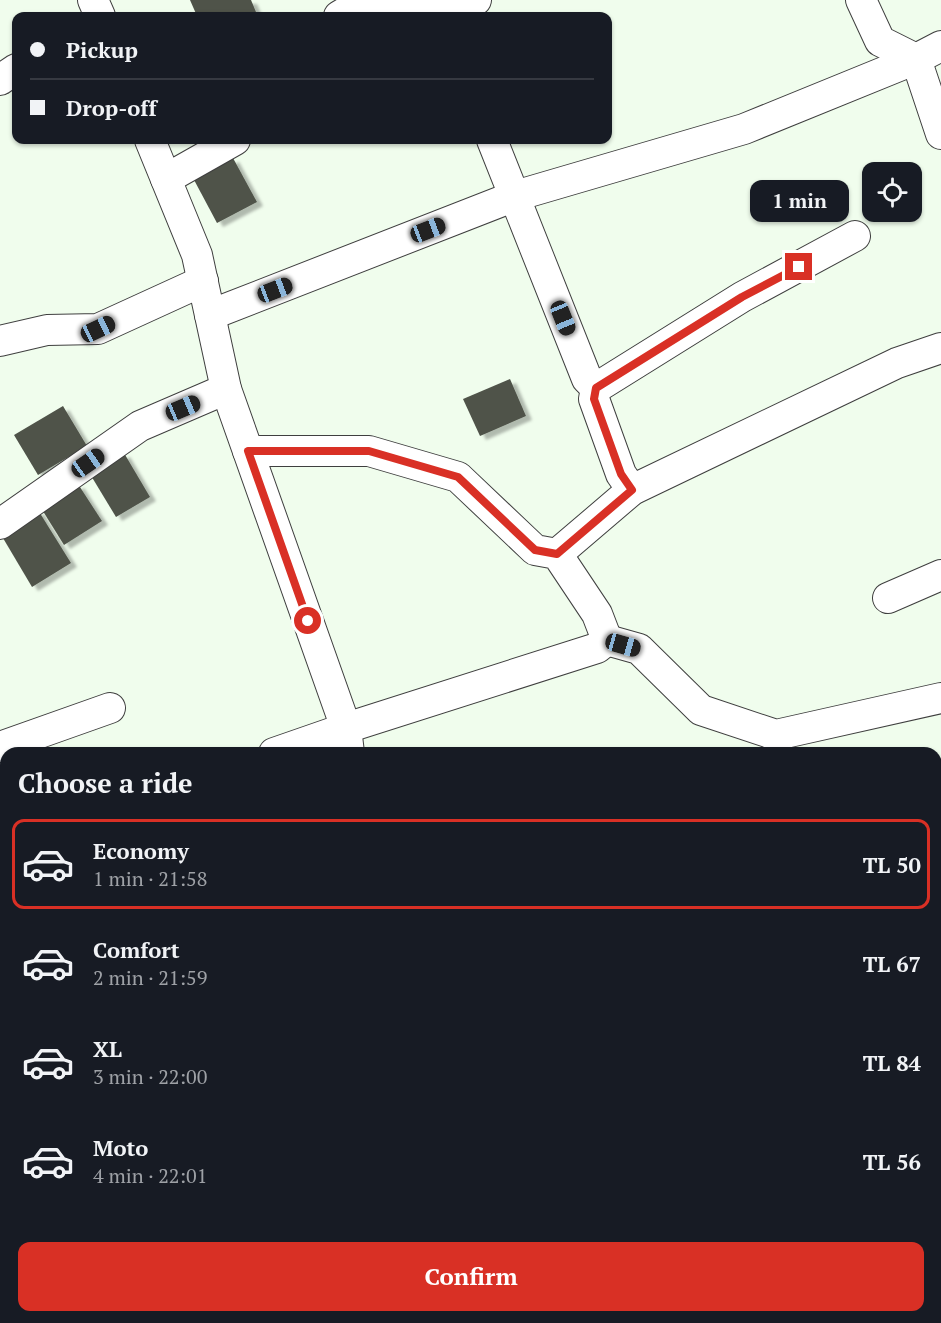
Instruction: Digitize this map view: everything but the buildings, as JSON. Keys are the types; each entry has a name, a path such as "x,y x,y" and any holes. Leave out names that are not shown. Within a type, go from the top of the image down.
{"street":[{"path":"861,0 880,41 928,52"},
{"path":"340,10 459,6"},
{"path":"928,52 941,134"},
{"path":"210,315 515,196 744,129 928,52"},
{"path":"152,144 197,255 226,389 347,740"},
{"path":"166,179 228,144"},
{"path":"494,144 587,379 596,388"},
{"path":"632,490 621,474 594,399 596,388 742,297 855,236"},
{"path":"0,342 47,330 98,329 203,281"},
{"path":"557,554 632,490 897,363 941,348"},
{"path":"0,524 140,426 226,389"},
{"path":"248,451 369,451 458,477 535,550 557,554 597,614 607,640"},
{"path":"888,598 941,575"},
{"path":"308,747 347,740 597,648 607,640"},
{"path":"607,640 639,649 701,710 781,744 941,698"},
{"path":"0,747 110,708"}],"route":[{"path":"308,621 248,451 369,451 458,477 535,550 557,554 632,490 621,474 594,399 596,388 742,297 799,267"}]}
